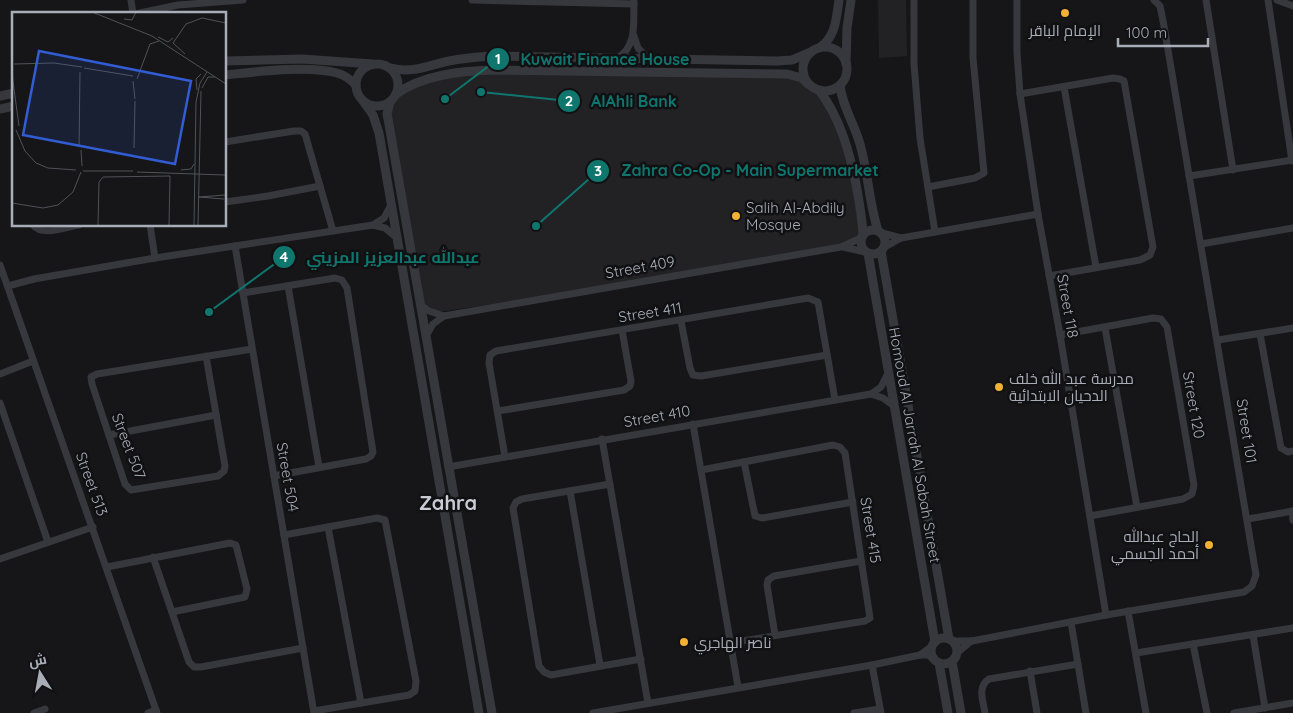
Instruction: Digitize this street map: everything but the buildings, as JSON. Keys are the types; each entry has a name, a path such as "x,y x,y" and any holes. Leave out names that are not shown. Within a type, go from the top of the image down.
{"street":[{"path":"141,12 177,2 243,0"},
{"path":"472,0 634,2 633,31 629,47 624,54 616,58"},
{"path":"808,84 803,71 806,57 828,41 833,32 839,0"},
{"path":"819,90 830,90 840,85 844,80 846,38 851,0"},
{"path":"914,0 914,64 920,138 935,232"},
{"path":"928,187 975,178 984,172 973,58 973,0"},
{"name":"Street 118","path":"1017,0 1016,52 1020,94 1038,214 1106,615"},
{"name":"Street 101","path":"950,640 972,641 1128,611 1244,592 1252,586 1256,575 1164,26 1160,6 1154,0"},
{"path":"1206,0 1233,170"},
{"path":"1190,176 1292,160 1268,0"},
{"path":"1277,0 1293,6"},
{"path":"633,31 638,48 649,59"},
{"path":"226,62 302,58 380,63 402,71 451,60 478,57 778,61 792,60 815,50 826,48 833,49 840,54 846,67"},
{"path":"373,64 363,69 356,79 356,85 379,133 479,713"},
{"path":"391,68 398,80 387,114 492,713"},
{"path":"226,75 279,71 320,71 343,75 356,85"},
{"path":"363,101 377,106 384,105 408,86 469,71 787,74 802,78 819,90 833,110 848,146 862,217 861,246 866,252 874,254 901,238 1038,214"},
{"path":"1020,94 1113,78 1120,78 1124,81 1153,247 1150,255 1140,260 1049,276"},
{"path":"840,85 843,102 859,142 872,209 880,232 885,240 882,250"},
{"path":"1064,86 1096,267"},
{"path":"226,142 301,131 307,138 333,231"},
{"path":"856,185 861,182 868,183"},
{"path":"226,202 320,186"},
{"path":"373,225 384,218 391,205"},
{"path":"8,286 34,279 155,258 373,225 385,228 397,238"},
{"path":"34,226 43,231 72,226"},
{"path":"150,226 155,258"},
{"path":"1201,244 1293,228"},
{"path":"862,236 868,230 873,229 901,238"},
{"name":"Street 409","path":"841,247 862,236"},
{"name":"Street 504","path":"235,246 314,712"},
{"name":"Street 409","path":"444,316 841,247 854,248 866,252"},
{"name":"Homoud Al Jarrah Al Sabah Street","path":"882,250 939,587 950,640"},
{"name":"Homoud Al Jarrah Al Sabah Street","path":"866,252 902,447 926,589 933,644"},
{"name":"Street 513","path":"0,265 157,712"},
{"path":"243,293 339,278 346,285 350,306 373,452 366,459 274,476"},
{"path":"288,286 319,467"},
{"name":"Street 411","path":"505,457 489,363 490,355 496,351 808,298 818,302 834,400"},
{"path":"421,305 429,311 444,316"},
{"path":"426,336 433,324 444,316"},
{"name":"Street 120","path":"1060,335 1153,318 1161,320 1167,327 1194,485 1192,494 1184,499 1090,516"},
{"path":"680,321 690,368 694,375 701,376 827,356"},
{"path":"1105,328 1137,506"},
{"path":"1218,340 1293,328"},
{"path":"498,411 624,390 630,386 631,381 622,330"},
{"path":"1260,334 1281,448 1288,452 1293,451"},
{"name":"Street 507","path":"206,356 225,466 223,473 218,476 131,490 126,486 91,382 93,376 206,356 252,349"},
{"path":"0,374 33,361"},
{"path":"871,394 881,387 888,373"},
{"path":"871,394 882,398 894,406"},
{"name":"Street 410","path":"448,467 871,394"},
{"path":"0,403 48,542"},
{"path":"109,436 216,415"},
{"path":"693,424 738,687"},
{"path":"602,439 648,703"},
{"path":"902,447 908,449 915,445"},
{"name":"Street 415","path":"701,470 833,446 840,447 845,453 870,618 865,621 730,643"},
{"path":"744,462 756,516 762,518 853,502"},
{"path":"610,484 522,499 516,502 513,508 539,666 544,672 551,675 641,658"},
{"path":"570,491 600,666"},
{"path":"1248,519 1292,511 1293,520"},
{"path":"284,535 379,518 386,522 416,682 416,689 411,694 314,712"},
{"path":"0,559 92,527"},
{"path":"328,527 361,704"},
{"path":"106,567 230,543 237,546 247,589 245,597 172,612"},
{"path":"153,557 189,662 196,667 303,648"},
{"path":"775,635 767,585 768,580 774,576 862,561"},
{"path":"457,589 470,587"},
{"path":"926,589 939,587"},
{"path":"459,599 465,596 471,597"},
{"path":"1128,611 1146,713"},
{"path":"1070,622 1086,713"},
{"path":"1136,653 1293,628"},
{"path":"1253,635 1265,708"},
{"path":"920,655 941,638 950,640 955,644 961,713"},
{"name":"Street 101","path":"955,657 972,641"},
{"path":"933,644 931,651 937,662 948,713"},
{"path":"1193,644 1207,713"},
{"path":"593,713 920,655 928,655 937,662 946,664 955,657"},
{"path":"985,713 981,688 989,678 1078,664"},
{"path":"854,713 881,711 872,665"},
{"path":"1030,671 1037,713"},
{"path":"1234,713 1293,703"},
{"path":"34,713 45,709"},
{"path":"148,713 157,712"}],"shaded area":[{"path":"878,0 906,0 907,56 879,58"},
{"path":"469,71 802,78 813,88 819,90 838,122 863,234 847,245 579,292 437,312 424,303 388,107 396,94 408,86"}],"place":[{"name":"الإمام الباقر","path":"1065,13"},
{"name":"AlAhli Bank","path":"481,92"},
{"name":"Kuwait Finance House","path":"445,99"},
{"name":"Salih Al-Abdily Mosque","path":"736,216"},
{"name":"Zahra Co-Op - Main Supermarket","path":"536,226"},
{"name":"عبدالله عبدالعزيز المزيني","path":"209,312"},
{"name":"مدرسة عبد الله خلف الدحيان الابتدائية","path":"999,387"},
{"name":"الحاج عبدالله أحمد الجسمي","path":"1209,545"},
{"name":"ناصر الهاجري","path":"684,642"}],"district":[{"name":"Zahra","path":"448,502"}]}
